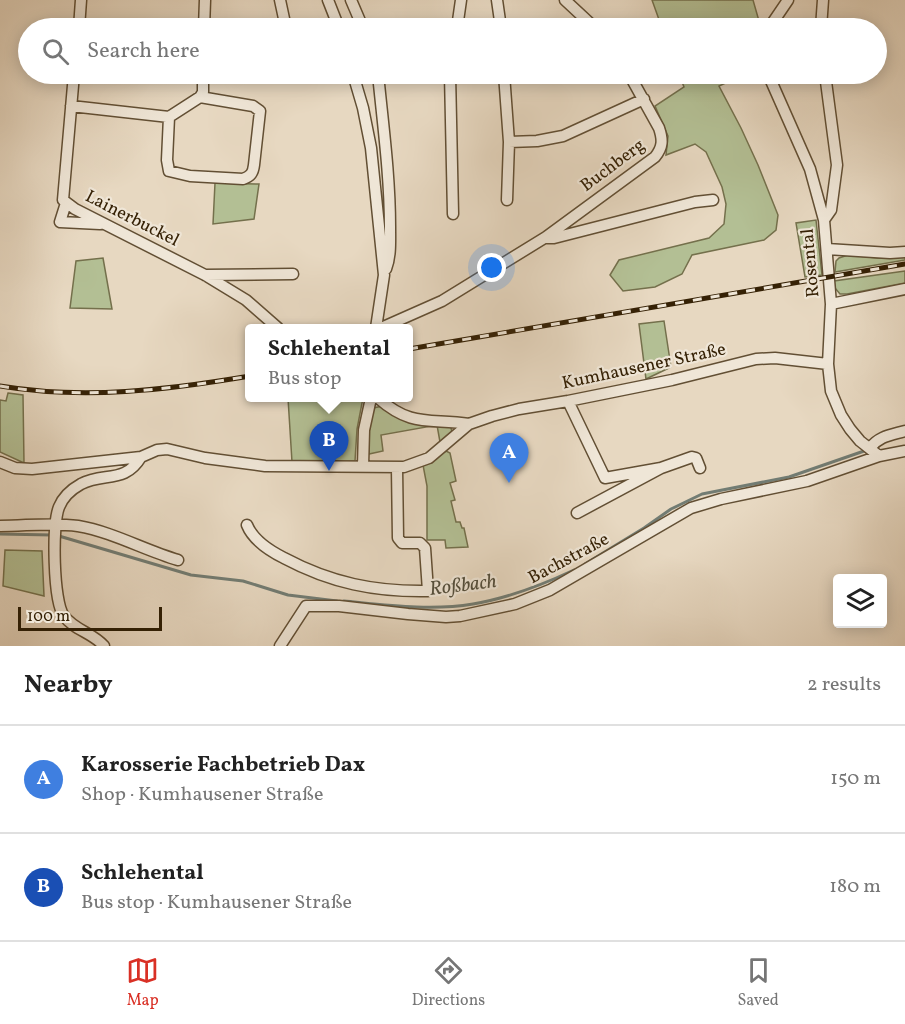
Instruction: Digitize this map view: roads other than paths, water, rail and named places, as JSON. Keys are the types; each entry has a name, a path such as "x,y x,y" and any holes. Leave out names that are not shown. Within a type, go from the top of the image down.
{"street":[{"path":"80,18 81,0"},
{"path":"204,18 205,0"},
{"path":"280,0 284,18"},
{"path":"328,0 335,18"},
{"path":"351,0 359,18"},
{"path":"459,18 462,0"},
{"path":"497,0 500,18"},
{"path":"565,0 584,18"},
{"path":"776,18 788,0"},
{"path":"822,18 823,0"},
{"name":"Lainerbuckel","path":"73,84 62,196 66,203 205,275 246,300 273,324"},
{"path":"71,106 169,117 200,97 203,84"},
{"path":"355,84 371,148 384,275"},
{"path":"377,324 384,275 390,253 388,167 379,84"},
{"path":"450,84 453,214"},
{"path":"505,84 509,142 507,200"},
{"name":"Buchberg","path":"390,324 442,301 546,237 655,157 660,151 662,137 635,84"},
{"name":"Rosental","path":"772,84 810,169 824,220 831,304 828,364 831,391 841,415 860,441 873,449"},
{"path":"824,220 831,210 837,165 826,84"},
{"path":"169,117 167,160 169,171 190,176 243,179 249,176 253,172 260,111 253,106 200,97"},
{"path":"509,142 537,141 563,136 644,99"},
{"name":"Buchberg","path":"546,237 564,236 695,202 713,200"},
{"path":"66,203 60,222 103,224"},
{"path":"827,249 905,252"},
{"name":"Lainerbuckel","path":"205,275 293,274"},
{"path":"831,304 905,289"},
{"name":"Kumhausener Straße","path":"383,402 407,417 423,421 470,424 519,409 672,380 756,359 775,358 828,364"},
{"path":"568,401 613,495"},
{"path":"363,466 364,430 370,402"},
{"name":"Kumhausener Straße","path":"0,462 15,468 32,470 141,457 157,450 167,449 205,458 265,466 397,468 429,458 470,424"},
{"name":"Bachstraße","path":"280,646 306,606 339,606 399,614 446,617 515,604 550,590 691,508 721,499 807,481 873,449 884,436 905,431"},
{"name":"Bachstraße","path":"873,449 905,451"},
{"path":"104,646 97,638 67,620 60,610 54,546 56,526 61,503 74,488 89,481 125,474 132,470 141,457"},
{"path":"605,478 661,468 692,458 696,458 699,468"},
{"path":"247,525 250,533 274,553 320,576 395,592 428,591 427,555 424,546 420,543 402,543 398,538 397,468"},
{"path":"577,513 661,468"},
{"path":"0,526 80,526 112,534 178,560"}],"waterway":[{"name":"Roßbach","path":"585,564 671,509 702,494 789,477 867,450"},
{"name":"Roßbach","path":"0,534 52,535"},
{"name":"Roßbach","path":"59,536 191,575 243,581 288,595 337,601"},
{"name":"Roßbach","path":"344,601 425,607 473,604 525,590 574,570"}],"railway":[{"path":"413,348 905,264"},
{"path":"0,386 63,392 125,392 245,377"}],"place":[{"name":"Schlehental","path":"329,471"},
{"name":"Karosserie Fachbetrieb Dax","path":"509,483"}]}
